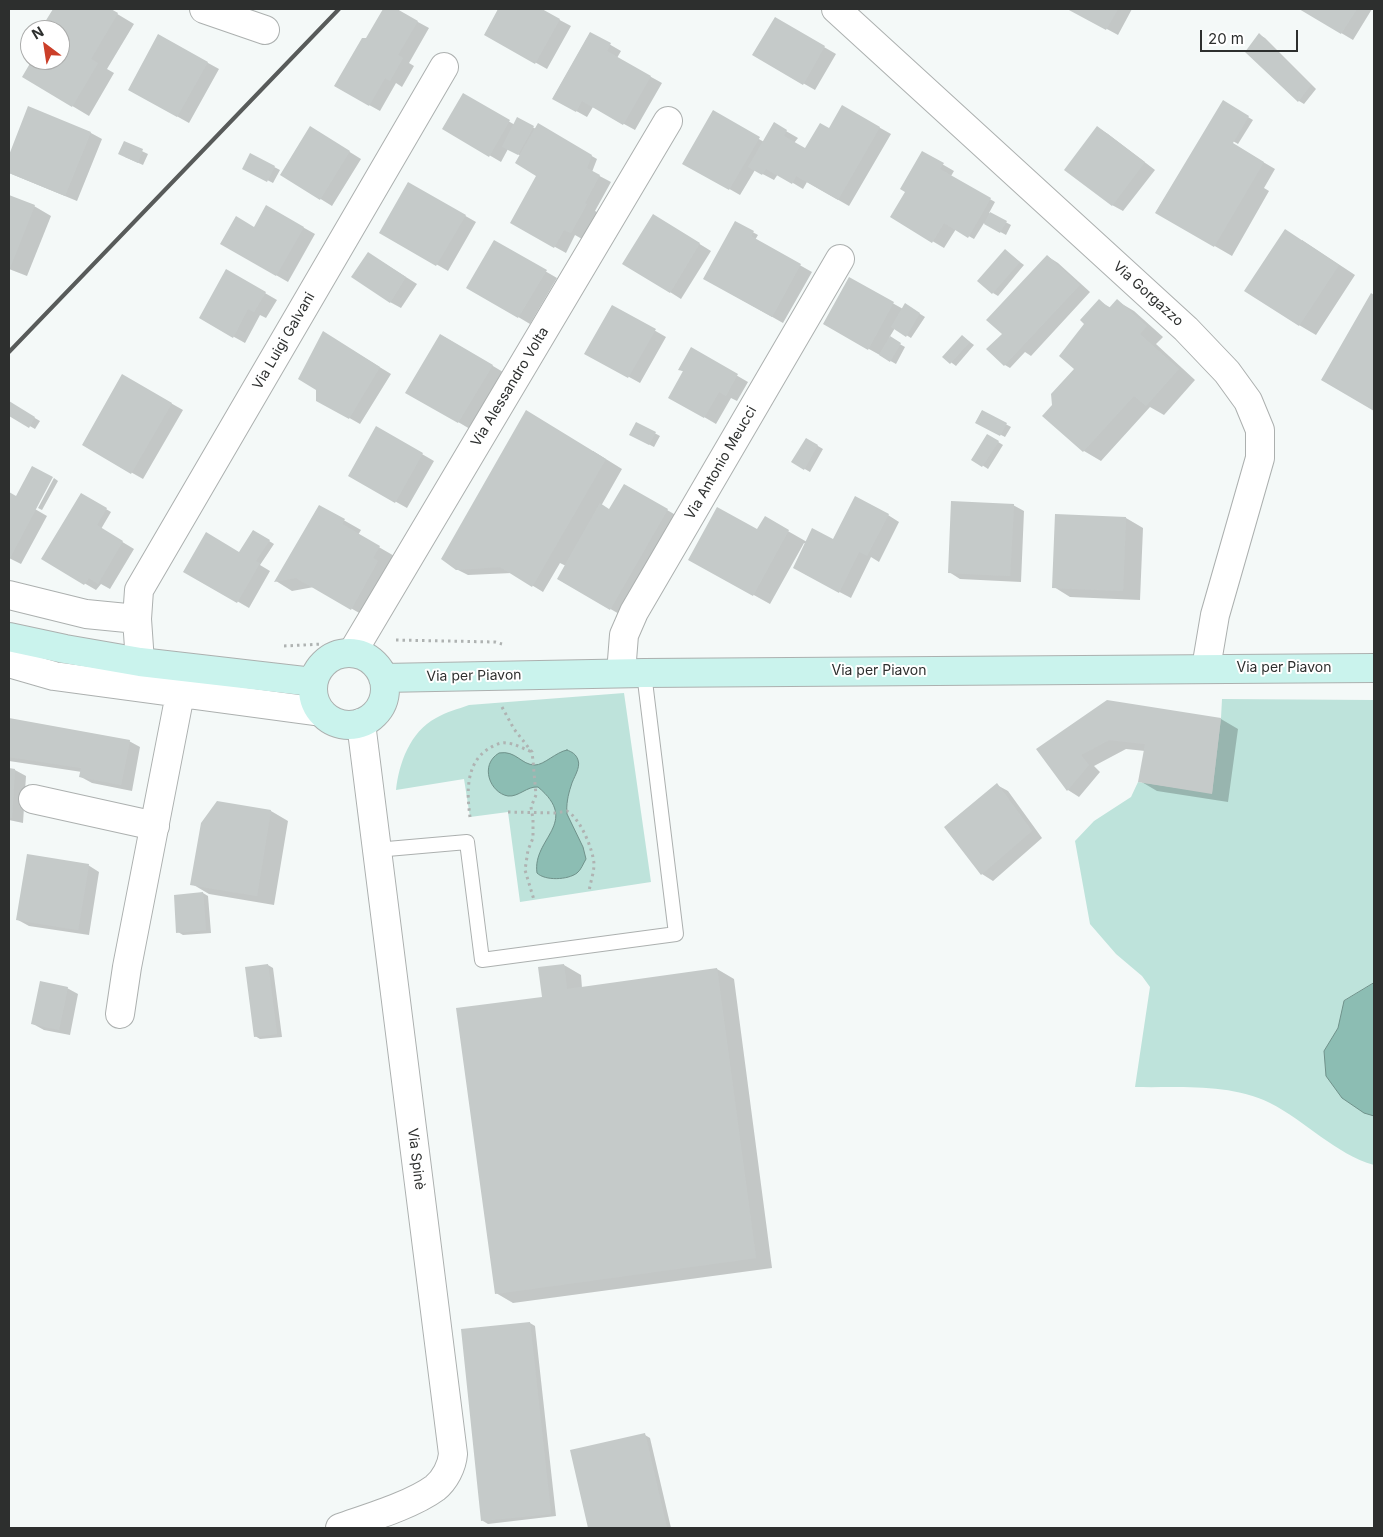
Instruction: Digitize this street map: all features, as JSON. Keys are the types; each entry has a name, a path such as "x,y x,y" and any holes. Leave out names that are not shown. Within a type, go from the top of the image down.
{"street":[{"path":"204,9 265,30"},
{"name":"Via Gorgazzo","path":"836,9 1186,329 1227,372 1248,401 1260,430 1260,458 1215,615 1206,668"},
{"name":"Via Luigi Galvani","path":"140,662 137,618 139,590 444,67"},
{"name":"Via Alessandro Volta","path":"352,653 668,121"},
{"name":"Via Antonio Meucci","path":"632,673 624,635 634,612 840,259"},
{"path":"9,595 86,614 137,618"},
{"path":"9,637 140,662 313,682"},
{"path":"352,653 372,661 379,669 383,678 385,689 383,700 378,710 361,723 339,724 321,712 314,697 313,682 317,672 332,657 342,654 352,653"},
{"path":"9,663 54,676 321,712"},
{"name":"Via per Piavon","path":"383,678 632,673 1374,668"},
{"path":"120,1014 127,967 180,694"},
{"name":"Via Spinè","path":"340,1528 409,1502 436,1486 452,1463 453,1454 361,723"},
{"path":"33,799 155,826"}],"lane":[{"path":"376,850 467,842 482,960 676,934 632,673"}],"path":[{"path":"500,703 514,730 532,752 536,795 531,807 533,838 528,850 526,870 534,900"},
{"path":"470,817 468,805 469,780 473,767 479,757 494,746 506,742 532,752"},
{"path":"508,812 556,813 567,811 575,817 592,853 594,865 589,892"}],"shaded area":[{"path":"624,693 651,882 520,902 508,812 470,817 464,779 396,790 400,769 407,749 419,731 444,714 469,705"},
{"path":"1222,699 1374,700 1374,1165 1346,1153 1283,1110 1254,1097 1221,1089 1135,1087 1150,987 1142,976 1116,954 1090,924 1075,841 1094,821 1131,797 1138,782 1212,793"},
{"path":"567,750 575,755 579,763 568,796 567,814 583,847 586,859 577,873 568,877 551,878 537,873 537,861 555,821 555,811 550,800 538,787 530,788 512,796 502,794 492,784 488,771 489,764 499,753 514,755 526,763 535,765"},
{"path":"1374,983 1374,1116 1364,1113 1342,1098 1326,1076 1324,1051 1338,1028 1344,1001"}],"building":[{"path":"53,9 111,9 118,13 91,59 98,63 72,107 22,77 26,70 70,70 70,20 46,20"},
{"path":"383,9 397,9 418,21 398,55 403,58 390,81 385,78 369,106 334,86 362,38 366,38"},
{"path":"498,9 542,9 560,19 535,64 484,35"},
{"path":"1067,9 1118,9 1106,30"},
{"path":"1299,9 1357,9 1341,34"},
{"path":"775,17 825,46 803,85 752,55"},
{"path":"590,32 611,43 607,51 651,76 623,125 582,101 576,112 552,99"},
{"path":"1259,33 1311,85 1298,102 1245,52"},
{"path":"158,34 208,62 177,117 128,90"},
{"path":"463,93 510,120 489,157 442,129"},
{"path":"1223,100 1249,116 1233,143 1264,162 1214,247 1155,213"},
{"path":"842,105 880,127 838,200 796,176 792,184 766,169 762,175 748,167 774,122 787,130 784,136 805,148 820,123 829,128"},
{"path":"28,106 91,132 65,196 9,173 9,155"},
{"path":"713,110 760,137 729,190 682,164"},
{"path":"517,117 534,126 518,155 502,147"},
{"path":"538,123 592,155 587,168 600,175 571,233 564,230 554,248 510,223 536,176 515,163"},
{"path":"310,126 350,151 320,200 280,175"},
{"path":"1097,126 1145,162 1112,206 1064,170"},
{"path":"124,141 143,149 138,163 118,154"},
{"path":"922,151 944,163 940,169 991,198 968,238 944,223 932,243 890,217 905,192 900,189"},
{"path":"250,153 275,166 267,182 242,169"},
{"path":"408,182 466,215 436,266 379,233"},
{"path":"9,195 35,205 10,268 9,267"},
{"path":"266,205 304,227 276,276 220,244 236,216 254,227"},
{"path":"990,212 1007,221 1000,233 984,224"},
{"path":"653,214 700,243 670,293 622,264"},
{"path":"735,221 754,231 751,236 801,264 772,317 703,279"},
{"path":"1285,229 1339,265 1299,326 1244,291"},
{"path":"494,240 547,270 518,318 466,288"},
{"path":"1005,249 1020,262 992,294 977,281"},
{"path":"368,252 406,277 390,303 351,277"},
{"path":"1047,255 1080,285 1004,366 986,349 1002,334 986,320"},
{"path":"226,269 266,292 254,312 248,309 233,338 199,318"},
{"path":"849,277 894,302 868,350 823,324"},
{"path":"1371,293 1374,295 1374,411 1321,380"},
{"path":"1099,299 1109,308 1117,299 1147,326 1140,334 1179,369 1146,406 1134,396 1083,452 1042,416 1052,405 1051,394 1074,369 1059,356 1084,324 1080,320"},
{"path":"905,303 920,313 906,337 891,327"},
{"path":"612,305 656,329 628,378 584,354"},
{"path":"323,331 380,367 349,419 316,401 316,390 298,379"},
{"path":"440,334 493,365 458,423 405,393"},
{"path":"962,335 970,342 950,364 942,357"},
{"path":"890,336 901,343 890,362 879,355"},
{"path":"691,347 738,374 726,396 719,392 704,418 668,398 683,371 678,370"},
{"path":"122,374 172,403 131,474 82,445"},
{"path":"9,401 35,417 29,428 9,416"},
{"path":"526,410 606,459 532,587 500,567 456,570 441,559"},
{"path":"982,410 1007,423 1000,436 975,423"},
{"path":"636,422 656,432 649,445 629,435"},
{"path":"376,426 423,453 395,503 348,476"},
{"path":"987,434 999,441 982,467 971,460"},
{"path":"806,438 818,445 804,470 791,462"},
{"path":"32,466 53,477 9,560 9,492 16,496"},
{"path":"624,484 668,509 610,610 557,579 600,503 609,509"},
{"path":"81,493 107,508 97,525 123,541 98,584 89,578 84,585 41,559"},
{"path":"855,496 889,514 867,556 859,552 839,593 793,568 812,528 833,539"},
{"path":"951,501 1014,504 1010,576 948,573"},
{"path":"319,505 345,519 342,524 380,546 373,558 378,561 351,610 296,578 274,582"},
{"path":"717,507 757,529 765,516 789,530 753,596 688,560"},
{"path":"1055,514 1126,517 1123,591 1052,588"},
{"path":"253,530 270,540 256,561 260,563 237,603 183,572 206,532 239,552"},
{"path":"1107,700 1221,718 1212,794 1138,782 1145,744 1109,740 1081,755 1089,765 1067,791 1036,749"},
{"path":"9,718 130,740 121,785 79,777 81,768 9,757"},
{"path":"9,768 15,769 12,818 9,817"},
{"path":"997,783 1032,831 981,875 944,827"},
{"path":"217,801 271,810 257,896 190,885 201,823"},
{"path":"27,854 89,864 78,930 16,920"},
{"path":"203,892 206,930 176,933 174,895"},
{"path":"268,964 277,1034 254,1037 245,967"},
{"path":"564,964 567,989 717,968 756,1258 495,1294 456,1008 542,997 538,967"},
{"path":"40,981 68,987 59,1030 31,1024"},
{"path":"530,1322 551,1514 481,1521 461,1329"},
{"path":"645,1433 667,1528 588,1528 570,1450"}],"railway":[{"path":"9,352 339,9"}]}
